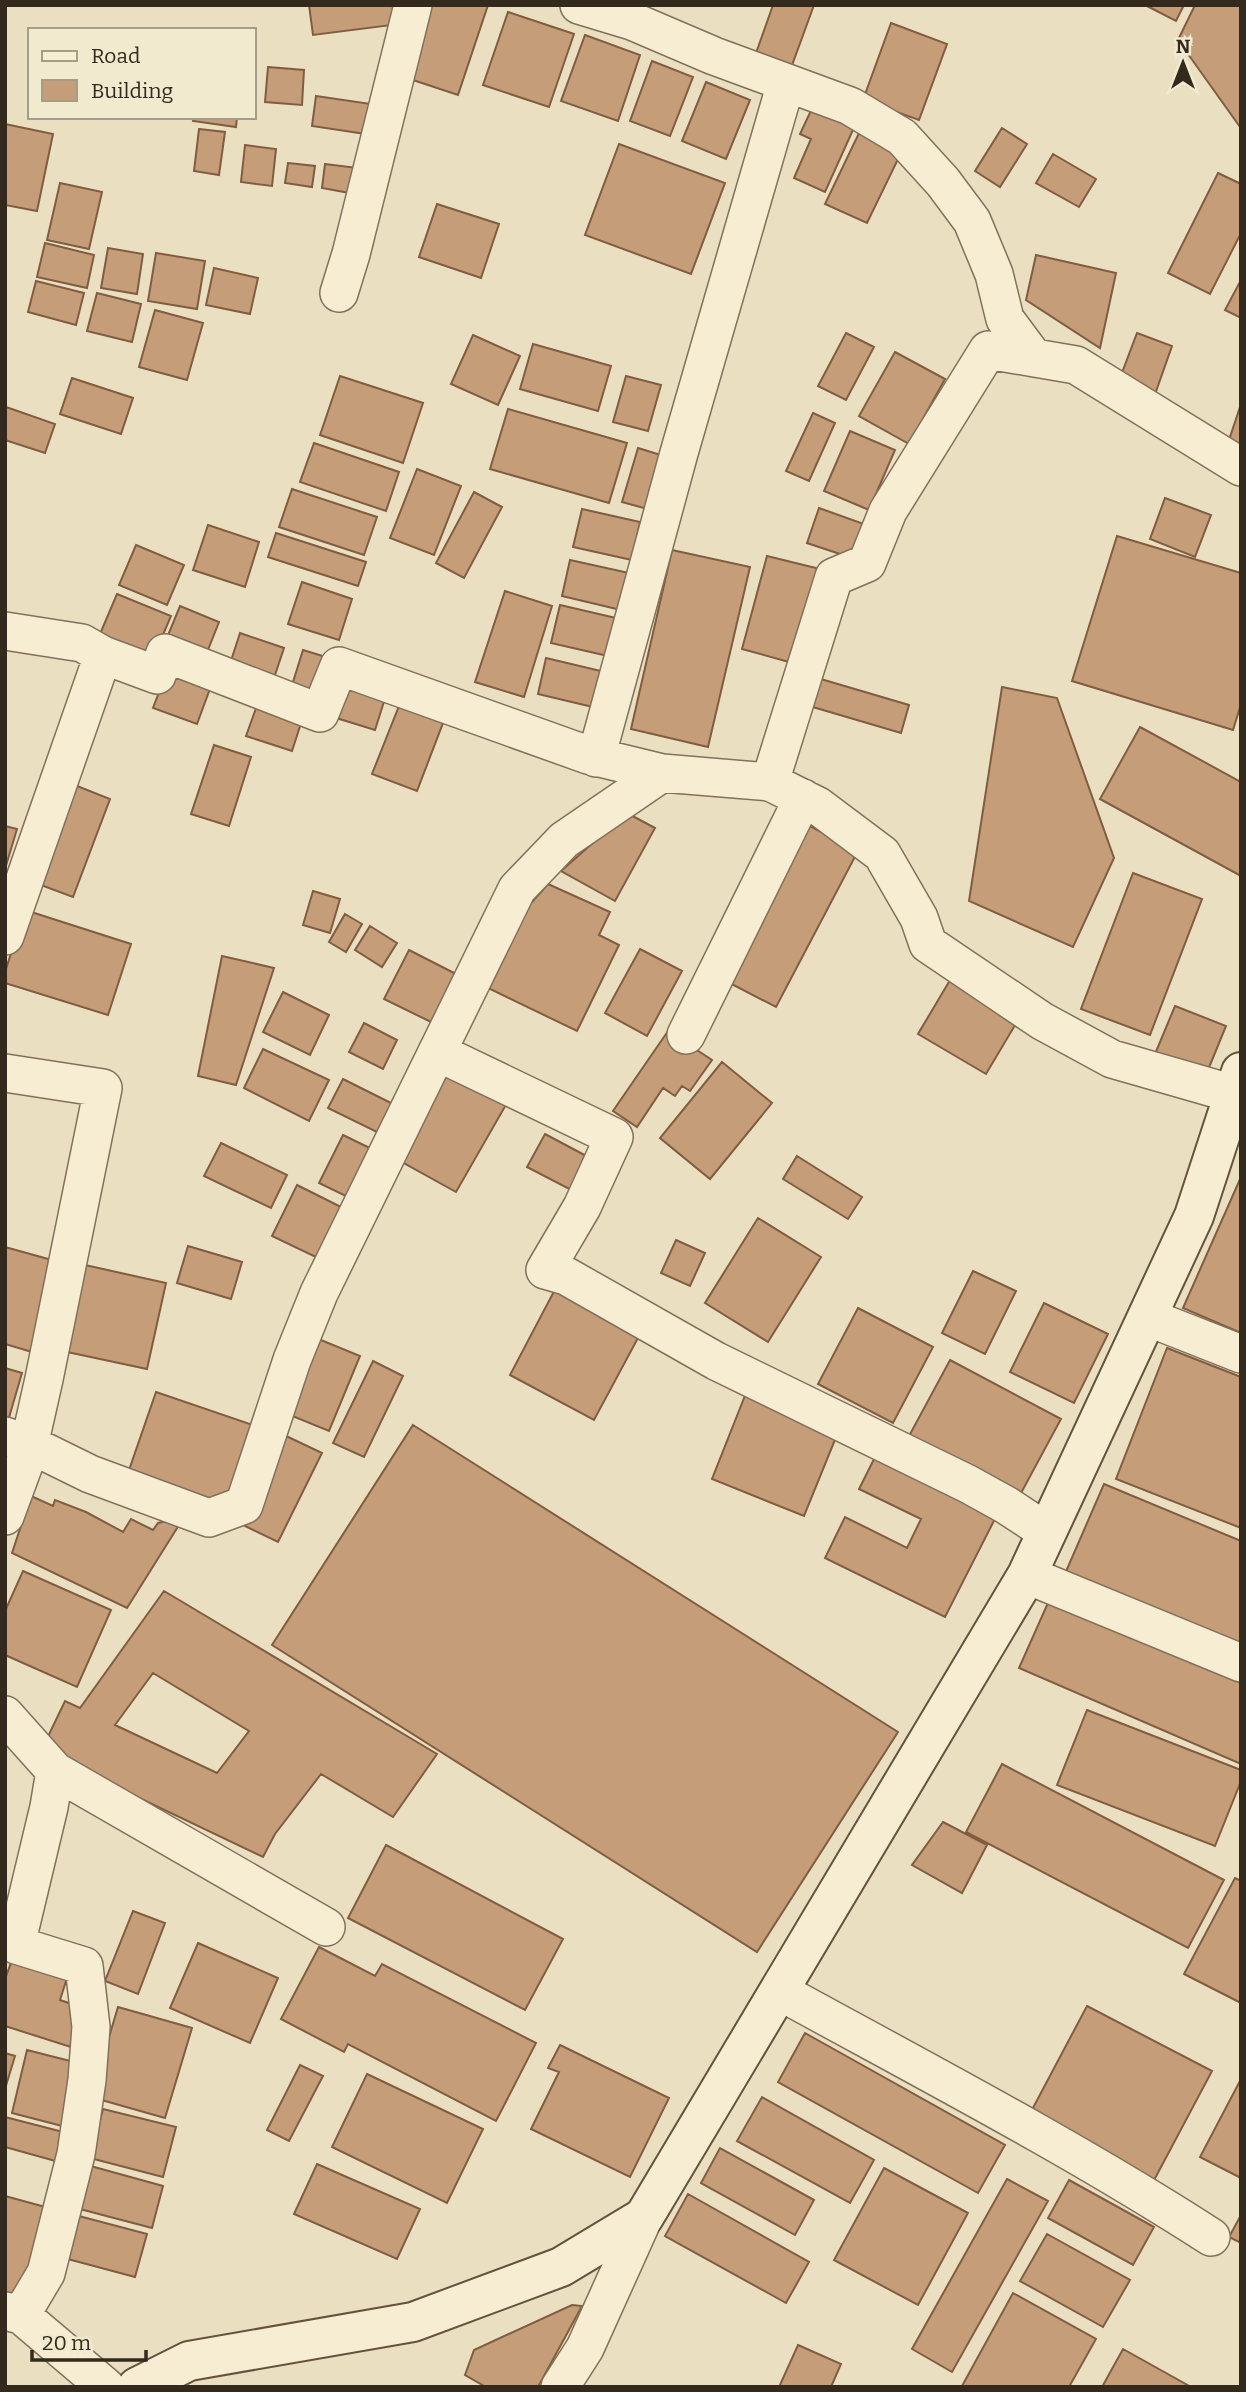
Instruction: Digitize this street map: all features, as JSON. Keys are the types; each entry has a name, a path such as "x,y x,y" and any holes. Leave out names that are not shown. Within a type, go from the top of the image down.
{"street":[{"path":"339,293 413,5"},
{"path":"579,5 625,12 786,83 849,106 902,137 943,182 972,221 994,274 1005,319 1034,358"},
{"path":"596,758 679,453 786,83"},
{"path":"770,782 834,577 867,564 888,511 988,350 1076,365 1241,467"},
{"path":"5,631 82,643 157,676 165,653 320,713 339,666 596,758 662,774 770,782 818,806 882,854 919,918 928,944 1042,1021 1112,1059 1238,1087 1194,1216 1027,1575 644,2217 585,2348 560,2387"},
{"path":"5,936 103,654"},
{"path":"17,1440 90,1474 209,1518 244,1505 292,1360 319,1293 517,889 564,840 662,774"},
{"path":"686,1035 803,798"},
{"path":"437,1052 614,1137 582,1207 545,1270 566,1276 716,1361 968,1484 1006,1504 1047,1532"},
{"path":"5,1073 103,1088 17,1440 5,1516"},
{"path":"1147,1317 1241,1354"},
{"path":"1027,1575 1241,1662"},
{"path":"5,1715 55,1772 326,1927"},
{"path":"55,1772 16,1945 84,1966 91,2027 87,2080 76,2154 46,2273 13,2313 106,2387"},
{"path":"779,1991 1165,2207 1211,2237"},
{"path":"137,2387 189,2361 413,2322 561,2267 644,2217"}],"building":[{"path":"309,5 398,5 400,24 313,35"},
{"path":"421,5 488,5 458,95 398,75"},
{"path":"773,5 814,5 791,68 755,56"},
{"path":"1145,5 1184,5 1176,21"},
{"path":"1195,5 1241,5 1240,127 1178,40"},
{"path":"508,12 574,34 549,107 483,85"},
{"path":"891,23 947,44 919,120 863,100"},
{"path":"585,35 640,55 618,121 561,101"},
{"path":"652,61 693,77 670,136 630,121"},
{"path":"268,67 304,70 302,105 265,102"},
{"path":"706,82 750,100 726,159 682,141"},
{"path":"316,96 371,104 366,134 312,126"},
{"path":"815,102 857,121 825,192 794,178 811,139 800,134"},
{"path":"194,119 237,119 236,127"},
{"path":"5,124 53,134 37,211 5,205"},
{"path":"1002,128 1027,144 1000,187 975,171"},
{"path":"199,129 225,132 219,175 194,171"},
{"path":"859,133 901,153 867,223 825,204"},
{"path":"619,144 725,183 691,274 585,235"},
{"path":"245,145 276,149 272,186 241,182"},
{"path":"1053,154 1096,179 1079,207 1036,183"},
{"path":"288,163 315,166 312,187 285,183"},
{"path":"325,164 358,168 355,194 322,188"},
{"path":"1218,173 1241,184 1241,233 1210,294 1168,273"},
{"path":"60,183 102,192 89,249 47,240"},
{"path":"437,204 499,224 481,278 419,257"},
{"path":"45,243 94,255 87,288 37,277"},
{"path":"108,248 143,254 137,294 101,288"},
{"path":"156,253 205,261 197,309 148,301"},
{"path":"1036,255 1116,273 1100,348 1026,300"},
{"path":"214,268 258,278 250,314 206,305"},
{"path":"1241,280 1241,318 1225,310"},
{"path":"36,281 84,293 76,325 28,312"},
{"path":"97,293 141,304 132,342 87,331"},
{"path":"155,310 203,323 187,380 139,367"},
{"path":"846,333 874,347 846,400 818,386"},
{"path":"1137,333 1172,346 1153,400 1117,386"},
{"path":"473,335 520,356 498,405 451,384"},
{"path":"533,344 611,366 598,411 520,389"},
{"path":"895,352 945,379 909,444 859,416"},
{"path":"340,376 423,403 403,463 320,435"},
{"path":"626,376 661,385 648,431 613,422"},
{"path":"72,378 133,398 121,434 60,414"},
{"path":"1241,404 1241,451 1227,446"},
{"path":"6,407 55,424 45,453 5,440"},
{"path":"508,409 627,443 609,503 490,469"},
{"path":"813,413 835,423 809,481 786,471"},
{"path":"850,431 895,450 869,510 824,491"},
{"path":"314,443 399,472 386,511 300,482"},
{"path":"638,448 677,460 662,513 622,502"},
{"path":"417,469 461,486 434,555 390,538"},
{"path":"292,489 377,517 364,555 279,527"},
{"path":"474,492 502,507 464,578 436,563"},
{"path":"1165,498 1211,515 1195,557 1150,539"},
{"path":"819,508 878,529 867,563 807,543"},
{"path":"582,509 640,522 632,560 573,547"},
{"path":"208,525 259,542 245,587 193,570"},
{"path":"276,533 366,562 358,586 268,557"},
{"path":"1117,536 1241,573 1241,704 1233,730 1072,681"},
{"path":"136,545 184,565 167,605 119,585"},
{"path":"672,550 750,567 708,747 631,729"},
{"path":"767,556 820,569 789,662 742,649"},
{"path":"570,560 629,573 621,610 562,596"},
{"path":"302,582 352,599 339,640 288,624"},
{"path":"505,591 552,606 524,697 475,682"},
{"path":"117,594 171,616 151,663 97,641"},
{"path":"560,605 616,618 608,656 551,643"},
{"path":"180,606 219,622 204,660 164,645"},
{"path":"240,633 284,648 272,684 228,670"},
{"path":"303,650 329,658 313,706 288,698"},
{"path":"172,658 215,675 197,724 153,708"},
{"path":"546,658 605,672 597,708 538,694"},
{"path":"345,675 387,692 375,730 330,716"},
{"path":"814,677 909,705 901,733 806,705"},
{"path":"1002,687 1057,698 1114,858 1073,947 969,901"},
{"path":"260,697 305,711 292,751 246,736"},
{"path":"399,706 443,723 417,791 372,774"},
{"path":"1140,727 1241,782 1241,876 1100,799"},
{"path":"214,745 251,757 229,826 191,814"},
{"path":"67,782 110,799 73,897 30,881"},
{"path":"627,813 655,828 615,901 561,871"},
{"path":"804,823 858,851 776,1007 722,979"},
{"path":"5,826 17,829 5,869"},
{"path":"1133,873 1202,899 1150,1035 1081,1009"},
{"path":"548,884 610,912 599,935 619,945 577,1031 482,985 524,899 532,902"},
{"path":"313,891 340,899 330,933 303,925"},
{"path":"25,910 131,944 108,1015 5,983 5,972"},
{"path":"345,914 362,924 346,952 329,942"},
{"path":"370,926 397,943 382,967 355,950"},
{"path":"640,949 682,971 647,1036 605,1013"},
{"path":"409,950 458,975 433,1023 384,999"},
{"path":"222,956 274,968 236,1085 198,1076"},
{"path":"956,970 1024,1010 986,1074 918,1034"},
{"path":"283,992 329,1015 310,1055 263,1032"},
{"path":"1175,1006 1226,1026 1206,1075 1155,1054"},
{"path":"364,1023 397,1040 383,1069 349,1052"},
{"path":"668,1031 712,1060 690,1091 682,1086 675,1096 663,1088 637,1127 613,1111"},
{"path":"263,1049 329,1080 309,1121 244,1088"},
{"path":"722,1062 772,1103 710,1179 660,1138"},
{"path":"444,1068 507,1103 456,1192 393,1157"},
{"path":"343,1079 399,1107 385,1136 328,1108"},
{"path":"545,1134 592,1159 575,1192 527,1167"},
{"path":"343,1135 376,1151 352,1199 319,1183"},
{"path":"221,1143 287,1175 271,1208 204,1176"},
{"path":"797,1156 862,1197 848,1219 783,1179"},
{"path":"1241,1177 1241,1333 1183,1308"},
{"path":"297,1185 347,1210 322,1260 272,1236"},
{"path":"758,1218 821,1257 768,1342 705,1303"},
{"path":"676,1240 705,1253 690,1286 661,1273"},
{"path":"188,1246 242,1262 231,1299 177,1283"},
{"path":"5,1247 59,1262 32,1352 5,1344"},
{"path":"85,1265 166,1283 147,1369 67,1352"},
{"path":"973,1271 1016,1291 985,1354 942,1333"},
{"path":"561,1278 646,1323 594,1420 510,1375"},
{"path":"1044,1303 1108,1334 1074,1403 1010,1372"},
{"path":"858,1308 933,1347 893,1423 818,1384"},
{"path":"316,1338 360,1356 329,1431 285,1413"},
{"path":"1167,1348 1241,1377 1241,1528 1116,1479"},
{"path":"950,1360 1061,1419 1020,1495 909,1436"},
{"path":"373,1361 403,1376 364,1457 333,1443"},
{"path":"5,1368 22,1373 8,1421 5,1420"},
{"path":"748,1388 841,1425 804,1516 712,1479"},
{"path":"156,1392 253,1425 224,1510 127,1476"},
{"path":"413,1425 898,1732 757,1952 272,1645"},
{"path":"284,1435 322,1453 278,1542 241,1524"},
{"path":"881,1445 1002,1505 945,1617 825,1558 845,1517 907,1548 921,1519 859,1489"},
{"path":"1104,1484 1241,1541 1241,1650 1064,1576"},
{"path":"31,1496 53,1506 55,1500 86,1512 123,1532 131,1519 153,1530 158,1523 184,1517 127,1608 12,1553"},
{"path":"23,1571 111,1610 77,1687 5,1655 5,1611"},
{"path":"164,1591 437,1754 393,1817 321,1774 275,1834 263,1857 41,1751 65,1701 80,1708","holes":["153,1673 249,1731 217,1773 115,1725"]},
{"path":"1051,1596 1241,1678 1241,1764 1019,1668"},
{"path":"1087,1710 1241,1770 1241,1781 1215,1846 1057,1785"},
{"path":"1002,1764 1224,1880 1188,1948 966,1832"},
{"path":"943,1822 987,1845 962,1893 912,1865"},
{"path":"386,1845 563,1939 525,2010 348,1918"},
{"path":"1235,1878 1241,1881 1241,2003 1184,1974"},
{"path":"133,1911 165,1923 138,1994 105,1981"},
{"path":"198,1943 278,1978 250,2043 170,2008"},
{"path":"319,1947 375,1976 382,1964 536,2043 496,2121 348,2044 344,2052 281,2019"},
{"path":"12,1960 67,1978 60,2000 87,2009 74,2048 5,2026 5,1979"},
{"path":"1087,2006 1212,2071 1151,2186 1026,2121"},
{"path":"118,2007 192,2028 165,2118 91,2097"},
{"path":"805,2033 1005,2145 978,2193 778,2082"},
{"path":"560,2045 669,2098 630,2177 531,2129 559,2072 548,2068"},
{"path":"27,2050 82,2064 66,2127 12,2113"},
{"path":"5,2053 15,2056 5,2089"},
{"path":"300,2065 323,2076 289,2141 267,2130"},
{"path":"367,2074 483,2129 447,2203 332,2147"},
{"path":"1241,2079 1241,2178 1200,2157"},
{"path":"762,2097 874,2160 850,2203 737,2141"},
{"path":"103,2109 176,2127 163,2177 90,2158"},
{"path":"5,2117 67,2133 59,2162 5,2147"},
{"path":"720,2148 814,2200 795,2235 701,2183"},
{"path":"317,2164 420,2209 397,2259 294,2214"},
{"path":"87,2165 163,2186 152,2228 76,2208"},
{"path":"884,2168 968,2213 918,2305 834,2260"},
{"path":"1007,2179 1048,2201 952,2372 912,2349"},
{"path":"1069,2180 1154,2227 1133,2265 1048,2218"},
{"path":"688,2194 809,2262 786,2303 665,2236"},
{"path":"5,2196 49,2208 21,2303 5,2298"},
{"path":"75,2215 147,2234 135,2277 64,2258"},
{"path":"1241,2215 1241,2243 1229,2237"},
{"path":"1047,2234 1130,2280 1103,2327 1020,2281"},
{"path":"1013,2293 1096,2339 1069,2387 962,2386"},
{"path":"572,2305 582,2306 538,2387 486,2387 465,2375 474,2350"},
{"path":"798,2345 841,2364 831,2387 779,2387"},
{"path":"1123,2349 1191,2387 1102,2387"}]}
